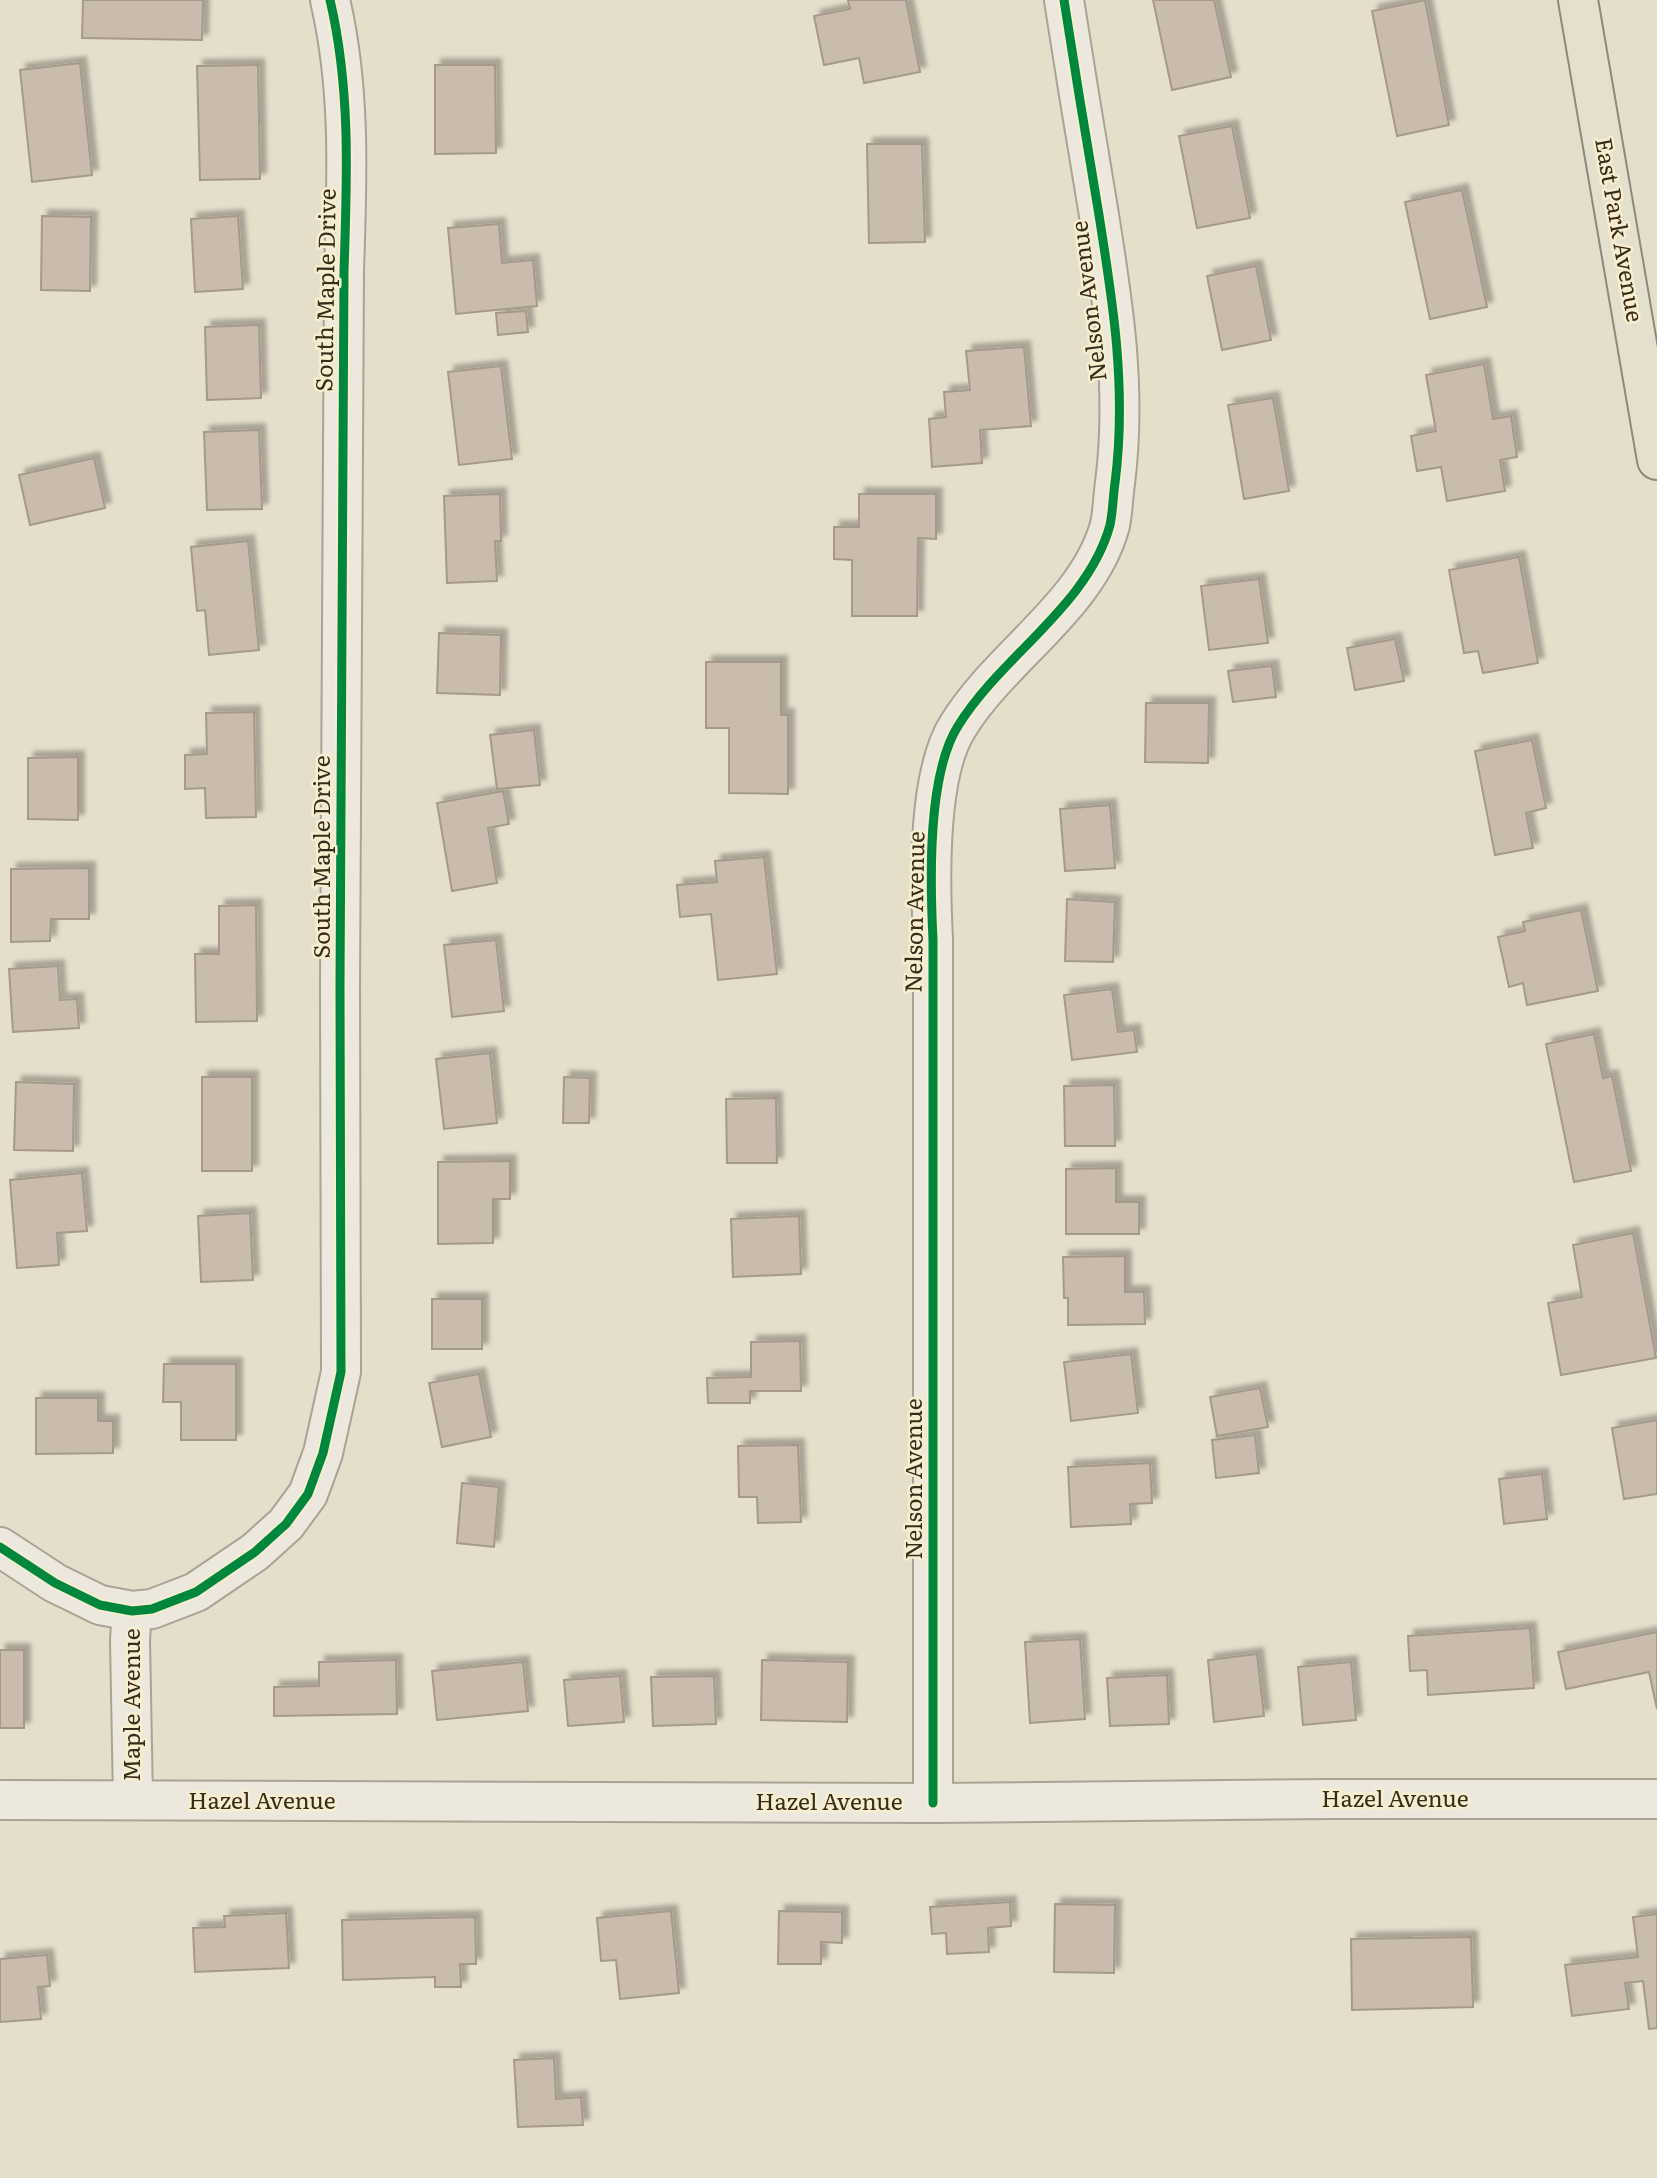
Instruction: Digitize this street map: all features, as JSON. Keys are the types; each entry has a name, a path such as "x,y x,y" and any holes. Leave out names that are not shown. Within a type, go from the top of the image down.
{"main road":[{"name":"East Park Avenue","path":"1578,0 1657,460"}],"street":[{"name":"South Maple Drive","path":"132,1611 152,1609 196,1592 255,1552 286,1524 308,1494 323,1453 341,1372 340,974 344,284 347,188 344,82 339,36 330,0"},
{"name":"Nelson Avenue","path":"933,1803 933,939 930,878 939,776 945,752 957,727 983,691 1072,595 1096,560 1110,524 1119,447 1120,366 1115,313 1063,0"},
{"path":"0,1547 66,1589 100,1605 132,1611"},
{"name":"Maple Avenue","path":"132,1611 130,1640 133,1800"},
{"name":"Hazel Avenue","path":"0,1800 933,1803 1657,1799"}],"building":[{"path":"83,0 203,0 202,40 82,38"},
{"path":"848,0 906,0 920,72 864,83 859,58 824,65 814,16 850,9"},
{"path":"1153,0 1214,0 1231,77 1172,90"},
{"path":"1425,0 1449,125 1397,136 1372,11"},
{"path":"80,63 92,175 32,182 20,70"},
{"path":"258,65 260,179 200,180 197,66"},
{"path":"435,65 495,65 496,153 435,154"},
{"path":"1232,126 1250,218 1197,228 1179,136"},
{"path":"867,144 922,144 925,242 869,243"},
{"path":"1462,190 1487,307 1430,319 1405,202"},
{"path":"42,216 91,217 90,291 41,290"},
{"path":"238,216 243,289 195,292 191,219"},
{"path":"499,224 502,263 533,260 537,306 456,314 448,228"},
{"path":"1256,266 1271,340 1222,350 1207,276"},
{"path":"526,311 528,332 498,335 496,313"},
{"path":"259,325 261,398 207,400 205,327"},
{"path":"1024,347 1031,426 980,430 982,463 932,467 929,419 946,417 944,392 970,390 966,351"},
{"path":"1484,364 1493,419 1511,416 1517,457 1500,460 1505,491 1447,501 1441,467 1417,471 1411,436 1436,431 1426,375"},
{"path":"501,366 512,459 459,465 448,372"},
{"path":"1273,398 1289,491 1244,499 1228,405"},
{"path":"259,430 262,509 207,510 204,432"},
{"path":"94,458 105,508 30,525 19,475"},
{"path":"500,494 501,541 495,541 497,581 447,583 444,496"},
{"path":"859,494 936,494 936,539 918,538 917,616 852,616 852,560 834,559 834,527 859,527"},
{"path":"248,541 259,650 209,655 205,610 197,611 191,547"},
{"path":"1519,557 1538,663 1483,673 1478,651 1464,653 1449,570"},
{"path":"1259,579 1268,643 1209,650 1201,586"},
{"path":"439,633 501,635 500,695 437,693"},
{"path":"1395,639 1404,681 1355,690 1347,648"},
{"path":"706,662 781,662 781,715 788,715 788,794 729,793 729,728 706,728"},
{"path":"1272,666 1276,697 1233,702 1228,671"},
{"path":"1146,703 1209,703 1208,763 1145,762"},
{"path":"254,712 256,817 206,818 205,788 185,789 185,755 207,754 206,713"},
{"path":"534,730 540,785 497,789 490,735"},
{"path":"1532,740 1546,808 1526,813 1533,848 1495,855 1475,751"},
{"path":"78,757 78,820 28,819 28,758"},
{"path":"503,791 509,824 488,828 497,883 452,891 437,803"},
{"path":"1110,805 1115,868 1065,871 1060,809"},
{"path":"764,857 777,974 718,980 711,914 680,917 677,885 717,882 715,861"},
{"path":"89,868 89,919 51,919 50,941 11,942 11,869"},
{"path":"1067,899 1115,902 1113,962 1065,961"},
{"path":"256,905 257,1021 196,1022 195,954 219,954 219,906"},
{"path":"1581,910 1598,991 1527,1005 1523,983 1509,987 1498,937 1525,931 1523,922"},
{"path":"496,940 504,1011 452,1017 444,945"},
{"path":"58,966 60,1000 77,999 79,1028 13,1032 9,969"},
{"path":"1112,989 1118,1032 1134,1030 1137,1052 1072,1060 1064,995"},
{"path":"1594,1034 1603,1078 1612,1076 1631,1171 1574,1182 1546,1044"},
{"path":"490,1053 497,1123 444,1129 436,1059"},
{"path":"202,1077 252,1077 252,1171 202,1171"},
{"path":"564,1077 590,1078 589,1123 563,1123"},
{"path":"16,1082 74,1084 73,1151 14,1150"},
{"path":"1114,1085 1115,1146 1065,1146 1064,1086"},
{"path":"776,1098 777,1163 727,1163 726,1099"},
{"path":"510,1161 510,1199 493,1199 493,1243 438,1244 438,1162"},
{"path":"1116,1168 1116,1202 1139,1202 1139,1234 1066,1234 1066,1169"},
{"path":"82,1173 87,1231 57,1233 59,1265 17,1268 10,1180"},
{"path":"250,1213 253,1280 201,1282 198,1216"},
{"path":"799,1216 801,1274 733,1277 731,1219"},
{"path":"1633,1233 1656,1358 1561,1375 1548,1303 1582,1297 1573,1245"},
{"path":"1125,1256 1125,1292 1144,1292 1145,1324 1068,1325 1063,1257"},
{"path":"432,1299 482,1299 482,1349 432,1349"},
{"path":"800,1341 801,1391 750,1391 750,1403 708,1403 707,1378 751,1377 751,1342"},
{"path":"1131,1354 1138,1413 1071,1421 1064,1362"},
{"path":"164,1364 236,1364 236,1440 181,1440 181,1402 163,1402"},
{"path":"479,1374 491,1437 442,1447 429,1383"},
{"path":"1260,1388 1268,1427 1217,1436 1210,1397"},
{"path":"36,1398 98,1398 98,1421 113,1421 113,1453 36,1454"},
{"path":"1657,1420 1657,1494 1624,1499 1612,1428"},
{"path":"1255,1435 1259,1473 1216,1478 1212,1440"},
{"path":"798,1445 801,1522 758,1523 757,1497 739,1497 738,1446"},
{"path":"1150,1463 1152,1503 1130,1504 1131,1524 1071,1527 1068,1467"},
{"path":"1542,1474 1547,1519 1504,1524 1499,1479"},
{"path":"462,1483 499,1487 494,1547 457,1543"},
{"path":"1530,1628 1534,1688 1428,1695 1427,1670 1410,1671 1408,1636"},
{"path":"1657,1632 1657,1709 1649,1672 1566,1689 1558,1652"},
{"path":"1080,1639 1085,1719 1030,1723 1025,1642"},
{"path":"0,1650 24,1650 24,1728 0,1728"},
{"path":"1257,1654 1264,1716 1214,1722 1208,1660"},
{"path":"396,1660 397,1714 274,1716 274,1687 319,1686 319,1662"},
{"path":"762,1660 848,1662 847,1722 761,1720"},
{"path":"523,1662 528,1711 437,1720 432,1671"},
{"path":"1351,1662 1356,1720 1303,1725 1298,1667"},
{"path":"1167,1675 1169,1724 1110,1726 1107,1678"},
{"path":"620,1676 624,1722 568,1726 564,1680"},
{"path":"714,1676 716,1724 653,1726 651,1677"},
{"path":"1010,1902 1011,1926 988,1928 989,1952 947,1954 946,1933 932,1934 930,1907"},
{"path":"1055,1904 1115,1905 1114,1973 1054,1972"},
{"path":"671,1911 679,1993 620,1999 616,1960 601,1961 597,1918"},
{"path":"779,1911 842,1912 842,1943 821,1942 821,1964 778,1964"},
{"path":"286,1913 289,1968 195,1972 193,1928 225,1927 224,1916"},
{"path":"1657,1914 1657,2028 1649,2029 1643,1981 1625,1983 1629,2009 1572,2016 1565,1965 1638,1957 1633,1917"},
{"path":"475,1917 476,1964 460,1964 461,1987 435,1987 435,1977 343,1980 342,1920"},
{"path":"1471,1937 1473,2007 1352,2010 1351,1939"},
{"path":"47,1955 50,1986 38,1987 41,2019 0,2022 0,1959"},
{"path":"554,2058 556,2099 581,2097 583,2125 518,2127 514,2060"}],"cycle path":[{"path":"0,1547 55,1583 100,1605 132,1611 152,1609 196,1592 255,1552 286,1524 308,1494 323,1453 341,1372 340,987 346,135 337,33 330,0"},
{"path":"933,1803 931,859 936,800 948,747 958,726 997,676 1064,606 1099,554 1111,520 1118,448 1119,380 1113,312 1064,0"}]}
